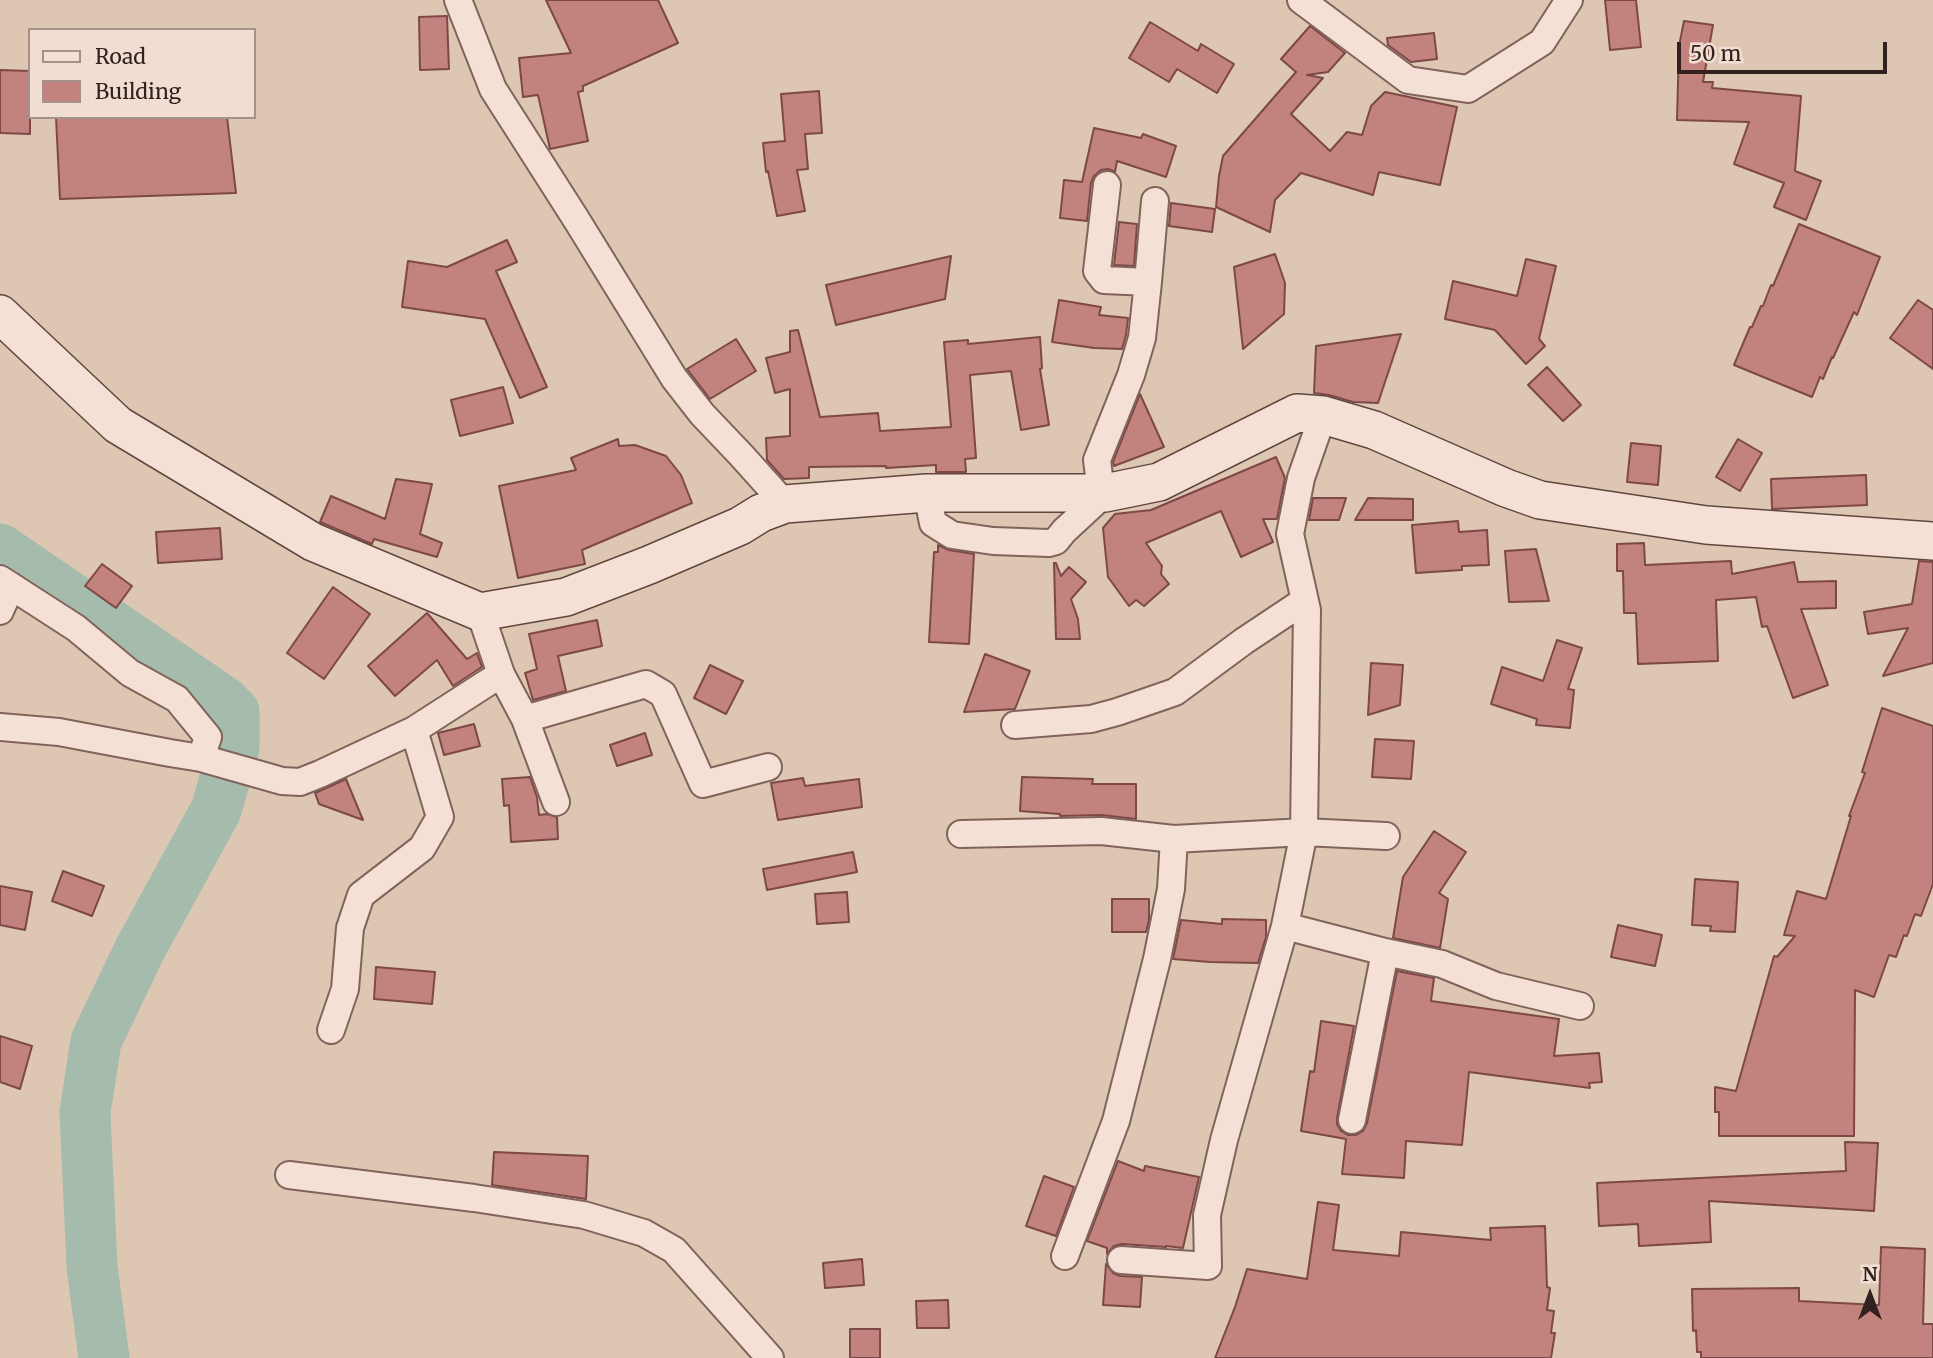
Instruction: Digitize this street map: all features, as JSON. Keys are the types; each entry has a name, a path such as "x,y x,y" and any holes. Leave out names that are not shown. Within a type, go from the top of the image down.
{"street":[{"path":"458,0 493,89 674,378 702,414 785,504"},
{"path":"1301,0 1408,80 1468,89 1542,42 1569,0"},
{"path":"1107,185 1097,271 1104,279 1147,282"},
{"path":"1105,493 1097,460 1131,375 1142,338 1155,201"},
{"path":"0,314 118,425 313,542 480,612 566,597 670,556 785,504 927,494 1105,493 1159,482 1297,413 1324,415 1374,430 1506,488 1540,499 1706,525 1933,541"},
{"path":"1121,1260 1208,1266 1207,1215 1224,1140 1285,926 1304,832 1307,610 1290,534 1301,478 1324,415"},
{"path":"927,494 933,523 952,535 993,541 1049,543 1056,541 1105,493"},
{"path":"0,611 6,582 76,628 130,673 177,699 208,737 201,758"},
{"path":"1015,725 1091,719 1175,692 1304,601"},
{"path":"480,612 501,674 525,719 556,802"},
{"path":"0,727 59,732 201,758 282,781 300,782 414,730 501,674"},
{"path":"525,719 646,684 663,694 703,784 768,767"},
{"path":"331,1030 345,989 350,928 361,895 422,848 440,817 414,730"},
{"path":"961,834 1101,831 1174,839 1304,832 1386,836"},
{"path":"1065,1256 1116,1121 1157,959 1171,889 1174,839"},
{"path":"1285,926 1385,953 1442,964 1496,986 1580,1006"},
{"path":"1352,1120 1385,953"},
{"path":"289,1175 584,1215 644,1233 674,1250 770,1358"}],"shaded area":[{"path":"0,0 1933,0 1933,1358 0,1358"}],"building":[{"path":"546,0 658,0 678,43 583,86 583,91 578,92 588,141 550,149 538,95 523,97 519,58 571,53"},
{"path":"1605,0 1636,0 1641,47 1610,50"},
{"path":"447,16 449,69 420,70 419,17"},
{"path":"1684,21 1713,25 1703,82 1713,82 1712,88 1801,96 1795,171 1821,181 1806,220 1774,207 1784,183 1734,164 1749,122 1677,120 1679,46"},
{"path":"1150,22 1198,51 1201,44 1234,64 1217,93 1177,69 1169,82 1129,58"},
{"path":"1310,26 1345,53 1328,72 1307,75 1323,78 1291,114 1330,151 1347,132 1362,135 1371,106 1385,92 1457,107 1440,185 1379,172 1373,195 1301,173 1275,200 1270,232 1216,207 1219,176 1223,156 1296,72 1281,59"},
{"path":"1434,33 1437,59 1411,62 1388,45 1387,38"},
{"path":"0,70 28,71 30,134 0,133"},
{"path":"819,91 822,133 805,134 808,169 797,170 805,211 777,216 768,171 766,172 763,143 785,141 781,94"},
{"path":"56,119 227,119 236,193 60,199"},
{"path":"1094,128 1141,138 1143,134 1176,146 1166,177 1117,161 1115,172 1101,170 1094,176 1087,221 1060,218 1064,180 1082,182"},
{"path":"1171,203 1215,209 1212,232 1169,226"},
{"path":"1119,222 1137,224 1134,266 1114,265"},
{"path":"1799,224 1880,257 1857,315 1854,312 1812,397 1734,365 1750,327 1763,306 1771,285 1773,286"},
{"path":"507,240 517,262 496,271 547,387 520,398 485,319 402,307 408,261 447,267"},
{"path":"1275,254 1285,283 1284,314 1243,349 1234,267"},
{"path":"951,256 945,299 836,325 826,285"},
{"path":"1526,259 1556,266 1539,339 1545,346 1526,364 1495,330 1445,319 1453,281 1517,296"},
{"path":"1059,300 1101,307 1099,315 1128,318 1122,349 1052,342"},
{"path":"1918,300 1933,310 1933,369 1890,338"},
{"path":"798,330 820,417 878,413 880,431 951,427 944,342 968,340 968,344 1040,337 1040,369 1049,425 1021,430 1011,371 970,375 976,458 965,459 966,472 936,472 936,465 886,468 809,467 809,478 784,479 767,460 766,438 790,436 790,389 775,393 766,358 790,352 790,331"},
{"path":"1401,334 1378,403 1353,402 1314,393 1316,346"},
{"path":"736,339 756,371 710,399 687,369"},
{"path":"1547,367 1581,405 1563,421 1528,385"},
{"path":"503,387 513,423 460,436 451,400"},
{"path":"1140,394 1164,447 1114,466 1113,462"},
{"path":"618,439 619,446 635,445 666,456 681,475 692,503 582,550 585,564 518,578 499,486 576,470 571,458"},
{"path":"1738,439 1762,453 1740,491 1716,477"},
{"path":"1631,443 1661,446 1658,485 1627,482"},
{"path":"1276,457 1285,478 1277,519 1263,519 1273,542 1241,557 1221,511 1146,543 1162,566 1161,574 1169,584 1144,606 1136,600 1129,606 1108,577 1103,528 1115,514 1151,510"},
{"path":"1866,475 1867,505 1772,509 1771,479"},
{"path":"396,479 432,484 420,534 442,543 437,557 374,539 372,544 320,522 331,496 385,519"},
{"path":"1313,498 1346,498 1339,520 1309,520"},
{"path":"1368,498 1413,499 1413,520 1355,520"},
{"path":"1458,521 1459,532 1487,530 1489,565 1416,573 1412,525"},
{"path":"220,528 222,559 158,563 156,532"},
{"path":"1644,543 1645,565 1731,561 1732,574 1794,562 1798,582 1836,581 1836,608 1801,609 1828,685 1793,698 1767,626 1762,627 1756,597 1716,600 1718,661 1638,664 1636,613 1624,613 1623,571 1617,571 1617,544"},
{"path":"938,545 949,550 974,554 969,644 929,642 934,552 938,552"},
{"path":"1536,549 1549,601 1509,602 1505,551"},
{"path":"1919,561 1933,562 1933,663 1883,676 1908,628 1868,634 1864,612 1912,604"},
{"path":"1054,563 1061,576 1069,567 1086,582 1071,599 1078,619 1080,639 1056,639"},
{"path":"102,564 132,586 116,608 85,586"},
{"path":"333,587 370,614 324,679 287,653"},
{"path":"427,613 467,659 477,653 482,667 453,686 437,660 395,696 368,666"},
{"path":"597,620 602,646 558,656 566,691 533,700 525,673 537,669 529,634"},
{"path":"1557,640 1582,648 1568,689 1574,690 1570,728 1536,725 1537,719 1491,704 1502,667 1543,681"},
{"path":"985,654 1030,671 1015,709 964,712"},
{"path":"1371,663 1403,665 1400,705 1368,715"},
{"path":"710,665 743,681 726,714 694,698"},
{"path":"1882,708 1933,726 1933,884 1921,916 1915,914 1896,957 1889,955 1874,997 1855,990 1854,1136 1719,1136 1715,1087 1736,1091 1774,956 1777,957 1795,936 1784,935 1797,891 1826,899"},
{"path":"474,724 480,746 444,755 438,733"},
{"path":"645,733 652,755 617,766 610,745"},
{"path":"1375,739 1414,741 1411,779 1372,777"},
{"path":"530,777 537,797 539,815 557,817 558,839 511,842 509,805 504,806 502,779"},
{"path":"1022,777 1093,779 1092,784 1136,784 1136,819 1101,815 1060,816 1020,811"},
{"path":"803,778 805,786 859,779 862,807 778,820 771,783"},
{"path":"346,779 363,820 319,804 315,793"},
{"path":"1434,831 1466,852 1439,893 1448,899 1440,948 1393,938 1403,877"},
{"path":"853,852 857,872 767,890 763,869"},
{"path":"63,871 104,886 92,916 52,901"},
{"path":"1695,879 1738,882 1735,932 1710,931 1711,926 1692,925"},
{"path":"0,886 32,892 25,930 0,925"},
{"path":"847,892 849,922 817,924 815,894"},
{"path":"1112,899 1149,899 1146,932 1112,932"},
{"path":"1222,919 1266,920 1266,937 1258,963 1173,959 1181,920 1222,924"},
{"path":"1618,925 1662,935 1655,966 1611,957"},
{"path":"376,967 435,972 432,1004 374,999"},
{"path":"1397,971 1434,978 1431,1001 1559,1019 1554,1056 1599,1053 1602,1082 1589,1083 1590,1088 1469,1072 1462,1145 1406,1141 1404,1178 1342,1174 1346,1139 1301,1131 1310,1071 1314,1072 1321,1021 1354,1026 1337,1124 1341,1131 1356,1135 1363,1131 1367,1123"},
{"path":"0,1036 32,1046 20,1089 0,1082"},
{"path":"1845,1142 1878,1143 1874,1211 1709,1201 1711,1242 1639,1246 1638,1224 1599,1226 1597,1183 1846,1171"},
{"path":"494,1152 588,1156 586,1199 492,1185"},
{"path":"1118,1161 1144,1171 1145,1166 1199,1177 1183,1248 1122,1244 1114,1246 1107,1254 1107,1248 1087,1241"},
{"path":"1044,1176 1074,1187 1056,1236 1026,1226"},
{"path":"1318,1202 1339,1205 1333,1250 1399,1256 1401,1232 1491,1240 1490,1228 1545,1226 1547,1287 1550,1288 1547,1310 1554,1311 1551,1333 1555,1333 1551,1358 1215,1358 1247,1269 1307,1279"},
{"path":"1881,1247 1925,1249 1923,1324 1933,1324 1933,1358 1701,1358 1701,1352 1697,1352 1696,1330 1693,1331 1692,1289 1799,1288 1799,1301 1879,1305"},
{"path":"862,1259 864,1285 825,1288 823,1263"},
{"path":"1106,1264 1113,1273 1120,1276 1142,1277 1140,1307 1103,1305"},
{"path":"948,1300 949,1328 917,1328 916,1301"},
{"path":"850,1329 880,1329 880,1358 850,1358"}],"waterway":[{"path":"0,549 223,701 234,712 234,748 216,810 140,949 96,1041 85,1112 92,1267 104,1358"}]}
